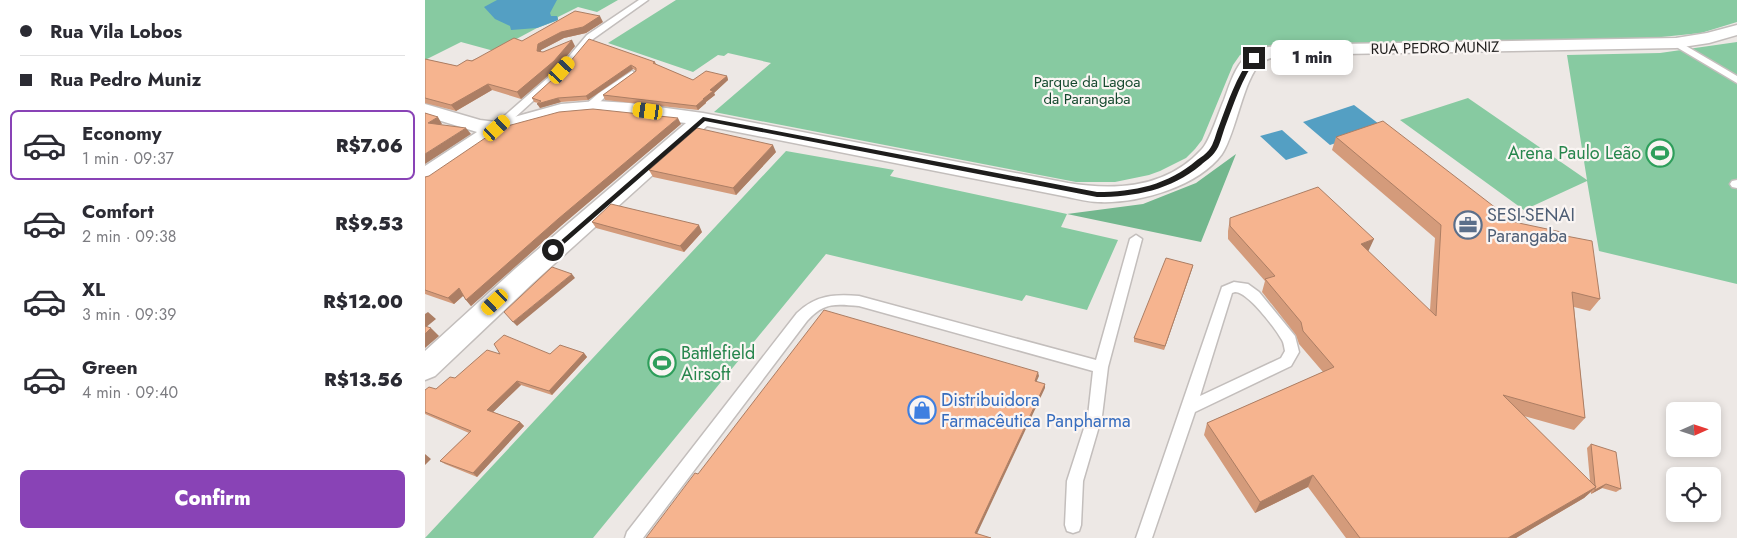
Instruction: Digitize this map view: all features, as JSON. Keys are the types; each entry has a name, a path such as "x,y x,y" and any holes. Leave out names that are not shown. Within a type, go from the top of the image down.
{"street":[{"name":"RUA PEDRO MUNIZ","path":"497,128 561,110 589,108 629,109 703,119 1067,190 1097,195 1123,194 1146,190 1170,182 1193,168 1213,151 1246,68 1254,58 1266,53 1286,50 1676,43 1709,38 1737,30"},
{"path":"425,110 478,126 497,128"},
{"path":"425,368 523,276 703,119"},
{"path":"425,176 497,128"}],"lane":[{"path":"497,128 562,70 590,37 644,0"},
{"path":"575,40 590,37"},
{"path":"1676,43 1737,80"},
{"path":"589,108 602,95 632,74"},
{"path":"1073,526 1075,481 1095,416 1101,366 1136,239"},
{"path":"1144,538 1227,290 1243,287 1254,295 1289,340 1292,352 1286,362 1189,408"},
{"path":"633,538 802,317 811,306 822,300 859,301 1101,366"}],"green space":[{"path":"425,0 618,0 597,12 578,7 558,17 558,20 537,28 494,51 461,42 425,60"},
{"name":"Parque da Lagoa da Parangaba","path":"676,0 1737,0 1737,22 1701,33 1642,39 1261,46 1240,55 1233,65 1202,140 1186,158 1149,175 1115,182 1076,182 714,112 771,63 728,53 724,56 718,55 693,72 608,43"},
{"name":"Arena Paulo Leão","path":"1737,42 1737,284 1599,251 1587,181 1524,210 1400,120 1468,98 1587,180 1567,55 1660,53"},
{"name":"Battlefield Airsoft","path":"786,151 894,170 890,176 1067,214 1061,227 1118,240 1087,310 1026,295 1022,301 826,254 593,538 425,538"},
{"path":"1236,154 1201,242 1067,214 1143,204 1196,183"}],"water":[{"path":"497,0 557,0 550,13 551,16 557,16 558,20 537,28 511,30 510,26 495,19 484,7"},
{"path":"1354,105 1383,127 1330,145 1303,122"},
{"path":"1282,130 1308,153 1286,160 1260,136"}],"building":[{"path":"575,11 600,16 583,27 561,32 538,44 537,51 543,52 572,40 554,61 517,92 488,84 451,105 425,98 425,59 457,66 467,60 472,61 514,38 522,41"},
{"path":"589,39 655,62 653,63 693,80 706,71 727,76 710,90 713,91 696,106 603,95 636,71 636,68 631,65 586,96 558,98 537,104 541,101 532,98 564,69"},
{"path":"593,109 678,118 558,219 466,300 459,288 448,298 425,290 425,177 500,128 559,112"},
{"path":"425,113 438,117 428,123 466,128 425,154"},
{"path":"1383,121 1514,222 1566,233 1566,236 1592,241 1600,299 1572,292 1585,418 1503,395 1596,487 1508,538 1360,538 1313,475 1260,502 1207,423 1334,367 1303,331 1301,322 1265,279 1275,276 1230,226 1230,218 1318,187 1374,239 1361,244 1436,316 1441,225 1336,137"},
{"path":"697,128 773,145 733,188 649,170"},
{"path":"611,204 699,225 680,246 592,222"},
{"path":"1166,258 1193,265 1165,346 1134,338"},
{"path":"552,267 572,274 513,322 504,312"},
{"path":"824,310 1038,372 1035,381 1045,384 975,533 991,538 646,538 695,473 698,474"},
{"path":"425,326 431,328 425,334"},
{"path":"504,335 550,354 560,345 584,353 549,391 517,381 487,410 520,422 473,473 440,461 471,431 425,412 425,390 429,387 436,389 450,377 455,378 487,350 500,354 494,344"},
{"path":"1591,444 1616,452 1621,489 1606,484 1595,490"}],"place":[{"name":"Arena Paulo Leão","path":"1660,153"},
{"name":"SESI-SENAI Parangaba","path":"1468,225"},
{"name":"Battlefield Airsoft","path":"662,363"},
{"name":"Distribuidora Farmacêutica Panpharma","path":"922,410"}],"route":[{"path":"553,250 703,119 1097,195 1123,194 1146,190 1170,182 1193,168 1213,151 1238,85 1246,68 1254,58"}]}
